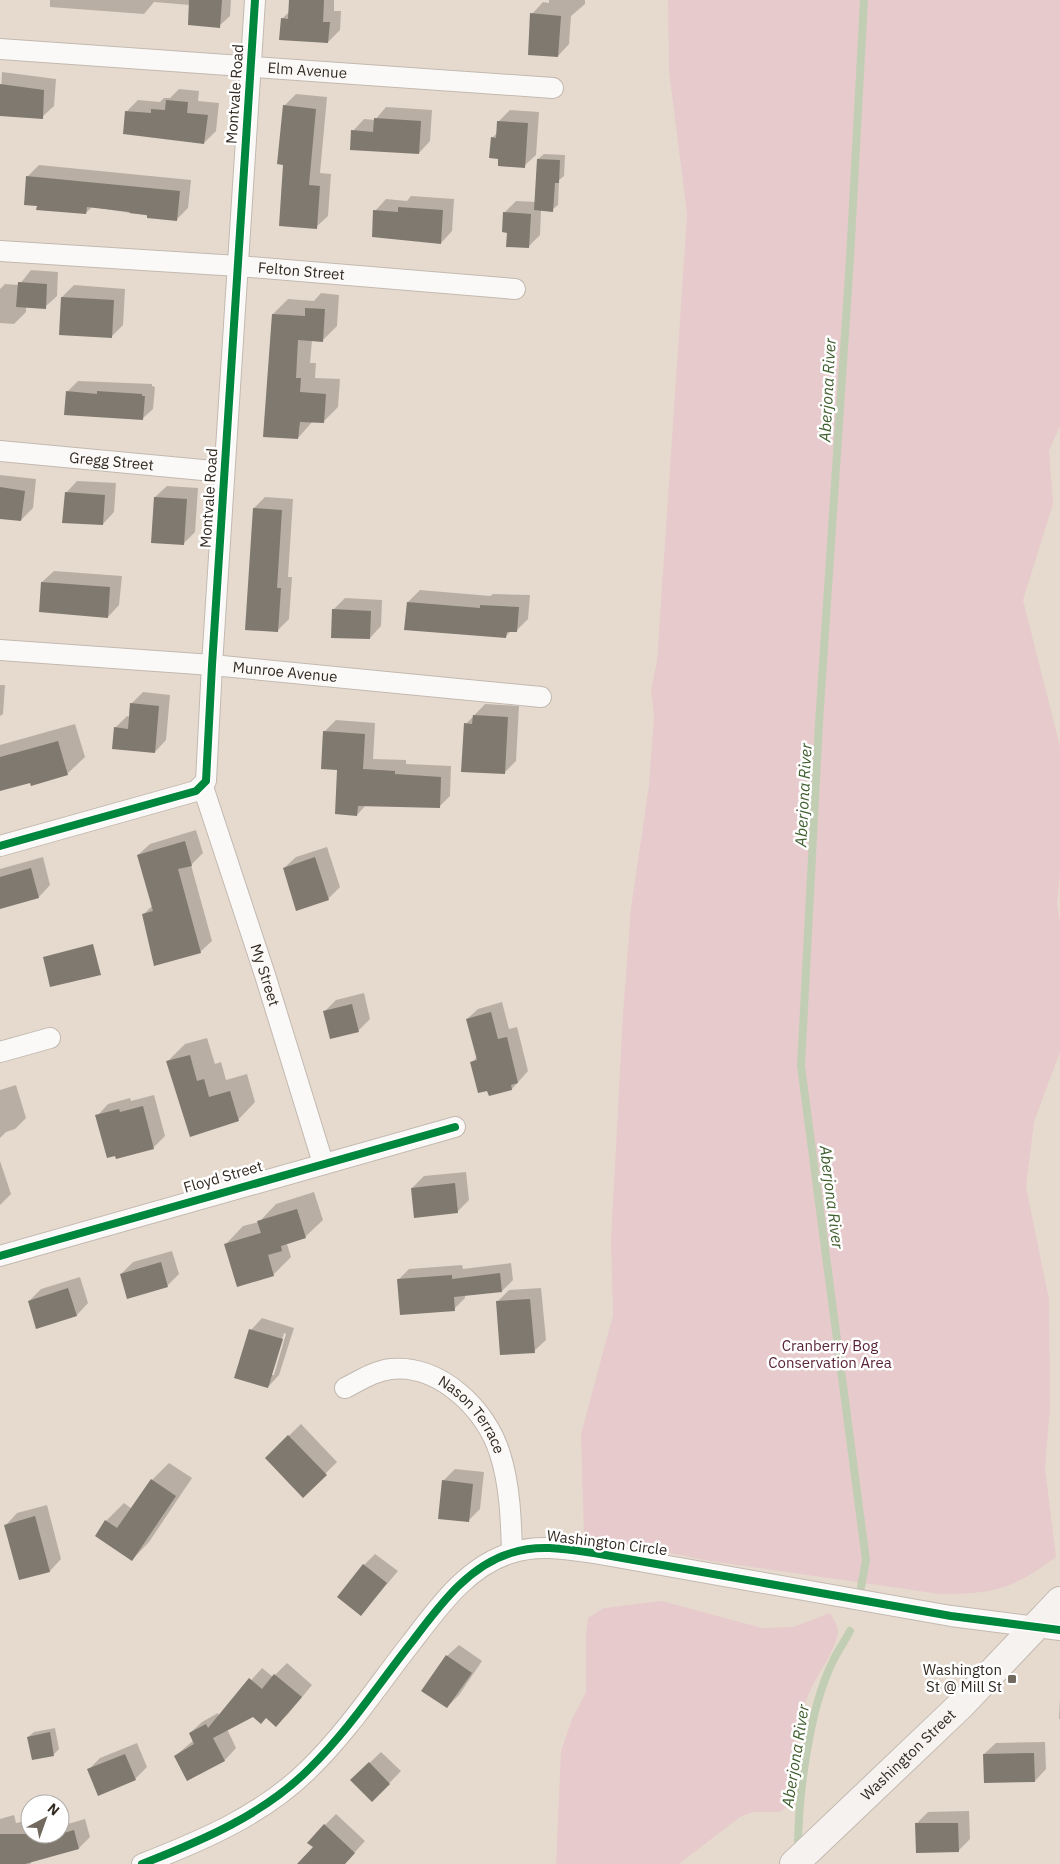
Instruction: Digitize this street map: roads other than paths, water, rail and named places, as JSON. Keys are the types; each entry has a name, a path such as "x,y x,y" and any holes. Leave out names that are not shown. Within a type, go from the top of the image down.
{"main road":[{"name":"Washington Street","path":"802,1856 961,1705 1049,1629 1060,1601"}],"street":[{"name":"Montvale Road","path":"202,786 207,776 224,472 256,0"},
{"name":"Elm Avenue","path":"0,49 553,88"},
{"name":"Felton Street","path":"0,250 238,266 515,289"},
{"name":"Gregg Street","path":"0,451 224,472"},
{"name":"Munroe Avenue","path":"0,650 212,665 541,697"},
{"path":"0,846 196,791 202,786"},
{"name":"My Street","path":"202,786 265,975 323,1163"},
{"path":"0,1052 50,1038"},
{"name":"Floyd Street","path":"0,1256 455,1127"},
{"name":"Nason Terrace","path":"345,1388 372,1374 390,1369 400,1369 445,1383 463,1396 486,1423 500,1453 511,1514 512,1552"},
{"name":"Washington Circle","path":"142,1864 208,1836 243,1818 294,1783 339,1737 449,1597 477,1569 512,1552 545,1548 594,1553 951,1616 1049,1629"}],"waterway":[{"name":"Aberjona River","path":"861,1587 866,1560 801,1066 819,723 850,259 864,0"},
{"name":"Aberjona River","path":"798,1850 800,1804 811,1728 825,1681 835,1657 850,1631"}],"place":[{"name":"Washington St @ Mill St","path":"1012,1679"}],"park label":[{"name":"Cranberry Bog Conservation Area","path":"830,1354"}]}
